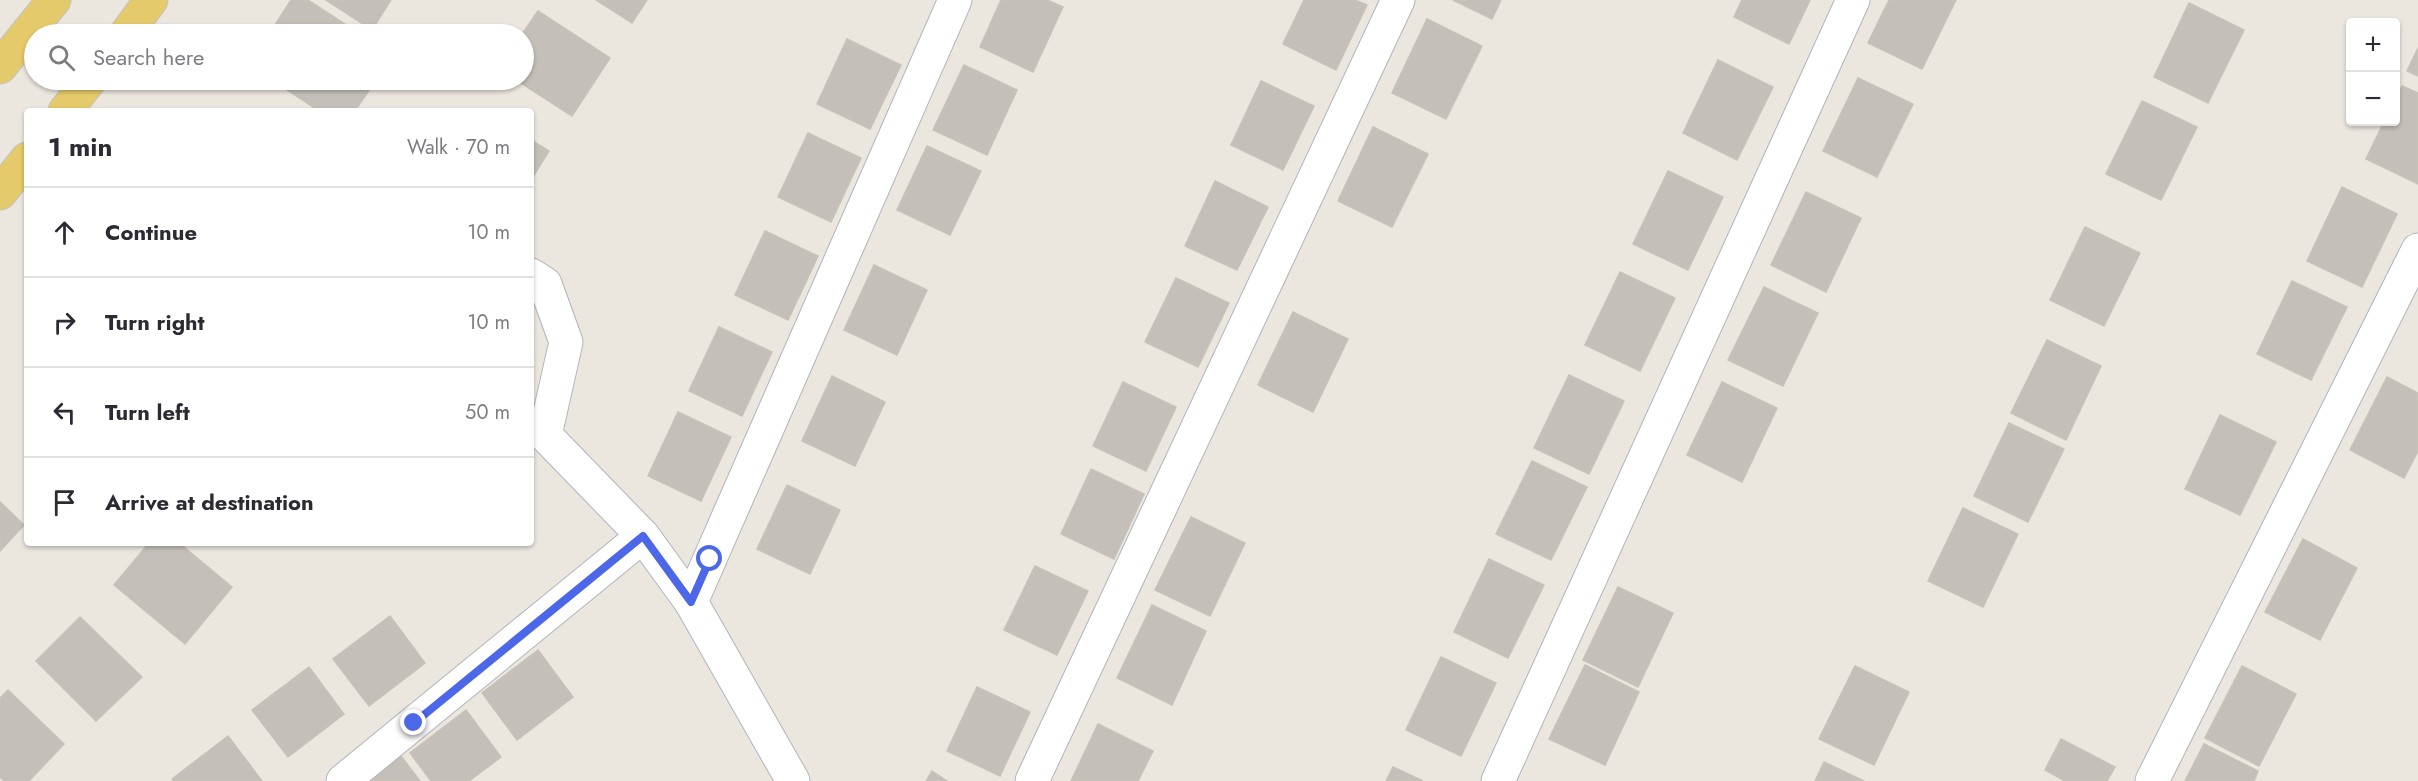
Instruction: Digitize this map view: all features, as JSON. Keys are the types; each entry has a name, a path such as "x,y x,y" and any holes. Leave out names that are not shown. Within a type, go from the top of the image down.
{"main road":[{"path":"35,24 54,0"},
{"path":"133,24 151,0"},
{"path":"0,67 24,37"},
{"path":"67,108 82,90"},
{"path":"0,193 24,163"}],"street":[{"path":"691,602 955,0"},
{"path":"1032,781 1398,0"},
{"path":"1498,781 1853,0"},
{"path":"2152,781 2418,250"},
{"path":"534,277 545,284 566,342 544,435 643,536 691,602 793,781"},
{"path":"343,781 643,536"}],"building":[{"path":"291,0 308,0 345,24 275,24"},
{"path":"326,0 391,0 376,24 363,24"},
{"path":"596,0 647,0 632,23"},
{"path":"1001,0 1047,0 1063,7 1033,72 980,47"},
{"path":"1304,0 1355,0 1367,5 1336,70 1283,44"},
{"path":"1453,0 1501,0 1492,19"},
{"path":"1742,0 1810,0 1789,44 1734,17"},
{"path":"1889,0 1956,0 1922,69 1868,43"},
{"path":"2189,3 2244,30 2208,103 2154,77"},
{"path":"538,11 610,58 572,116 532,90 534,90 534,24 529,24"},
{"path":"1427,19 1482,46 1446,119 1392,93"},
{"path":"847,39 901,65 870,129 817,104"},
{"path":"2418,48 2418,76 2407,71"},
{"path":"1718,60 1773,87 1737,160 1683,133"},
{"path":"964,65 1017,90 987,155 933,130"},
{"path":"1858,78 1913,104 1877,177 1823,151"},
{"path":"1261,81 1314,106 1283,170 1231,145"},
{"path":"2402,86 2418,93 2418,184 2366,159 2382,126 2400,126"},
{"path":"287,90 369,90 357,108 314,108"},
{"path":"2142,101 2197,127 2161,200 2106,174"},
{"path":"1373,127 1428,154 1392,227 1338,201"},
{"path":"808,133 861,158 831,222 778,197"},
{"path":"534,142 549,151 534,175"},
{"path":"927,146 981,171 950,235 897,210"},
{"path":"1668,171 1723,197 1688,270 1633,244"},
{"path":"1215,181 1268,207 1237,270 1185,246"},
{"path":"2342,187 2397,214 2362,287 2307,261"},
{"path":"1806,192 1861,218 1826,292 1771,265"},
{"path":"2085,227 2140,253 2104,326 2050,300"},
{"path":"765,231 818,256 788,320 735,295"},
{"path":"874,265 927,290 897,355 844,330"},
{"path":"1620,272 1675,298 1640,371 1585,345"},
{"path":"1176,278 1229,303 1198,367 1145,342"},
{"path":"2292,281 2347,307 2311,380 2257,354"},
{"path":"1764,287 1818,313 1783,386 1728,360"},
{"path":"1293,312 1348,339 1313,412 1258,385"},
{"path":"719,327 772,352 742,416 689,391"},
{"path":"2047,340 2101,366 2066,440 2011,413"},
{"path":"1569,375 1624,401 1589,474 1534,448"},
{"path":"832,376 885,402 855,466 802,441"},
{"path":"2387,377 2418,393 2418,451 2404,478 2350,450"},
{"path":"1123,382 1176,407 1146,471 1093,446"},
{"path":"1722,382 1777,408 1742,482 1687,455"},
{"path":"678,412 731,437 701,501 648,476"},
{"path":"2220,415 2276,442 2240,515 2185,489"},
{"path":"2009,423 2064,449 2028,522 1974,496"},
{"path":"1532,461 1587,487 1551,560 1496,534"},
{"path":"1091,469 1144,494 1114,559 1061,534"},
{"path":"787,485 840,510 810,574 757,549"},
{"path":"0,502 24,525 0,551"},
{"path":"1963,508 2018,534 1983,607 1928,581"},
{"path":"1191,517 1245,543 1210,616 1155,590"},
{"path":"2303,539 2357,568 2320,640 2265,612"},
{"path":"146,546 183,546 232,587 185,644 114,585"},
{"path":"1489,559 1544,585 1508,658 1454,632"},
{"path":"1035,566 1088,591 1057,655 1004,630"},
{"path":"1618,587 1673,613 1638,687 1583,660"},
{"path":"1152,605 1206,631 1172,705 1117,678"},
{"path":"390,616 425,663 369,706 333,659"},
{"path":"80,617 142,677 96,721 36,661"},
{"path":"538,650 573,697 517,740 482,693"},
{"path":"1441,657 1496,683 1461,756 1406,730"},
{"path":"1585,665 1639,692 1605,765 1549,739"},
{"path":"1855,666 1909,692 1874,765 1819,739"},
{"path":"2242,666 2296,694 2259,766 2205,738"},
{"path":"309,667 344,714 288,757 252,710"},
{"path":"977,687 1030,712 1000,776 947,751"},
{"path":"8,690 64,744 29,781 4,781 0,777 0,698"},
{"path":"466,710 501,757 469,781 431,781 410,753"},
{"path":"1098,724 1153,751 1138,781 1071,781"},
{"path":"228,736 262,781 174,781 172,779"},
{"path":"2061,739 2115,767 2107,781 2065,781 2045,770"},
{"path":"2204,744 2258,771 2254,781 2185,781"},
{"path":"401,756 420,781 369,781"},
{"path":"1824,762 1864,781 1815,781"},
{"path":"1393,767 1423,781 1386,781"},
{"path":"932,771 947,781 926,781"}],"route":[{"path":"414,723 643,536 691,602 710,559"}]}
